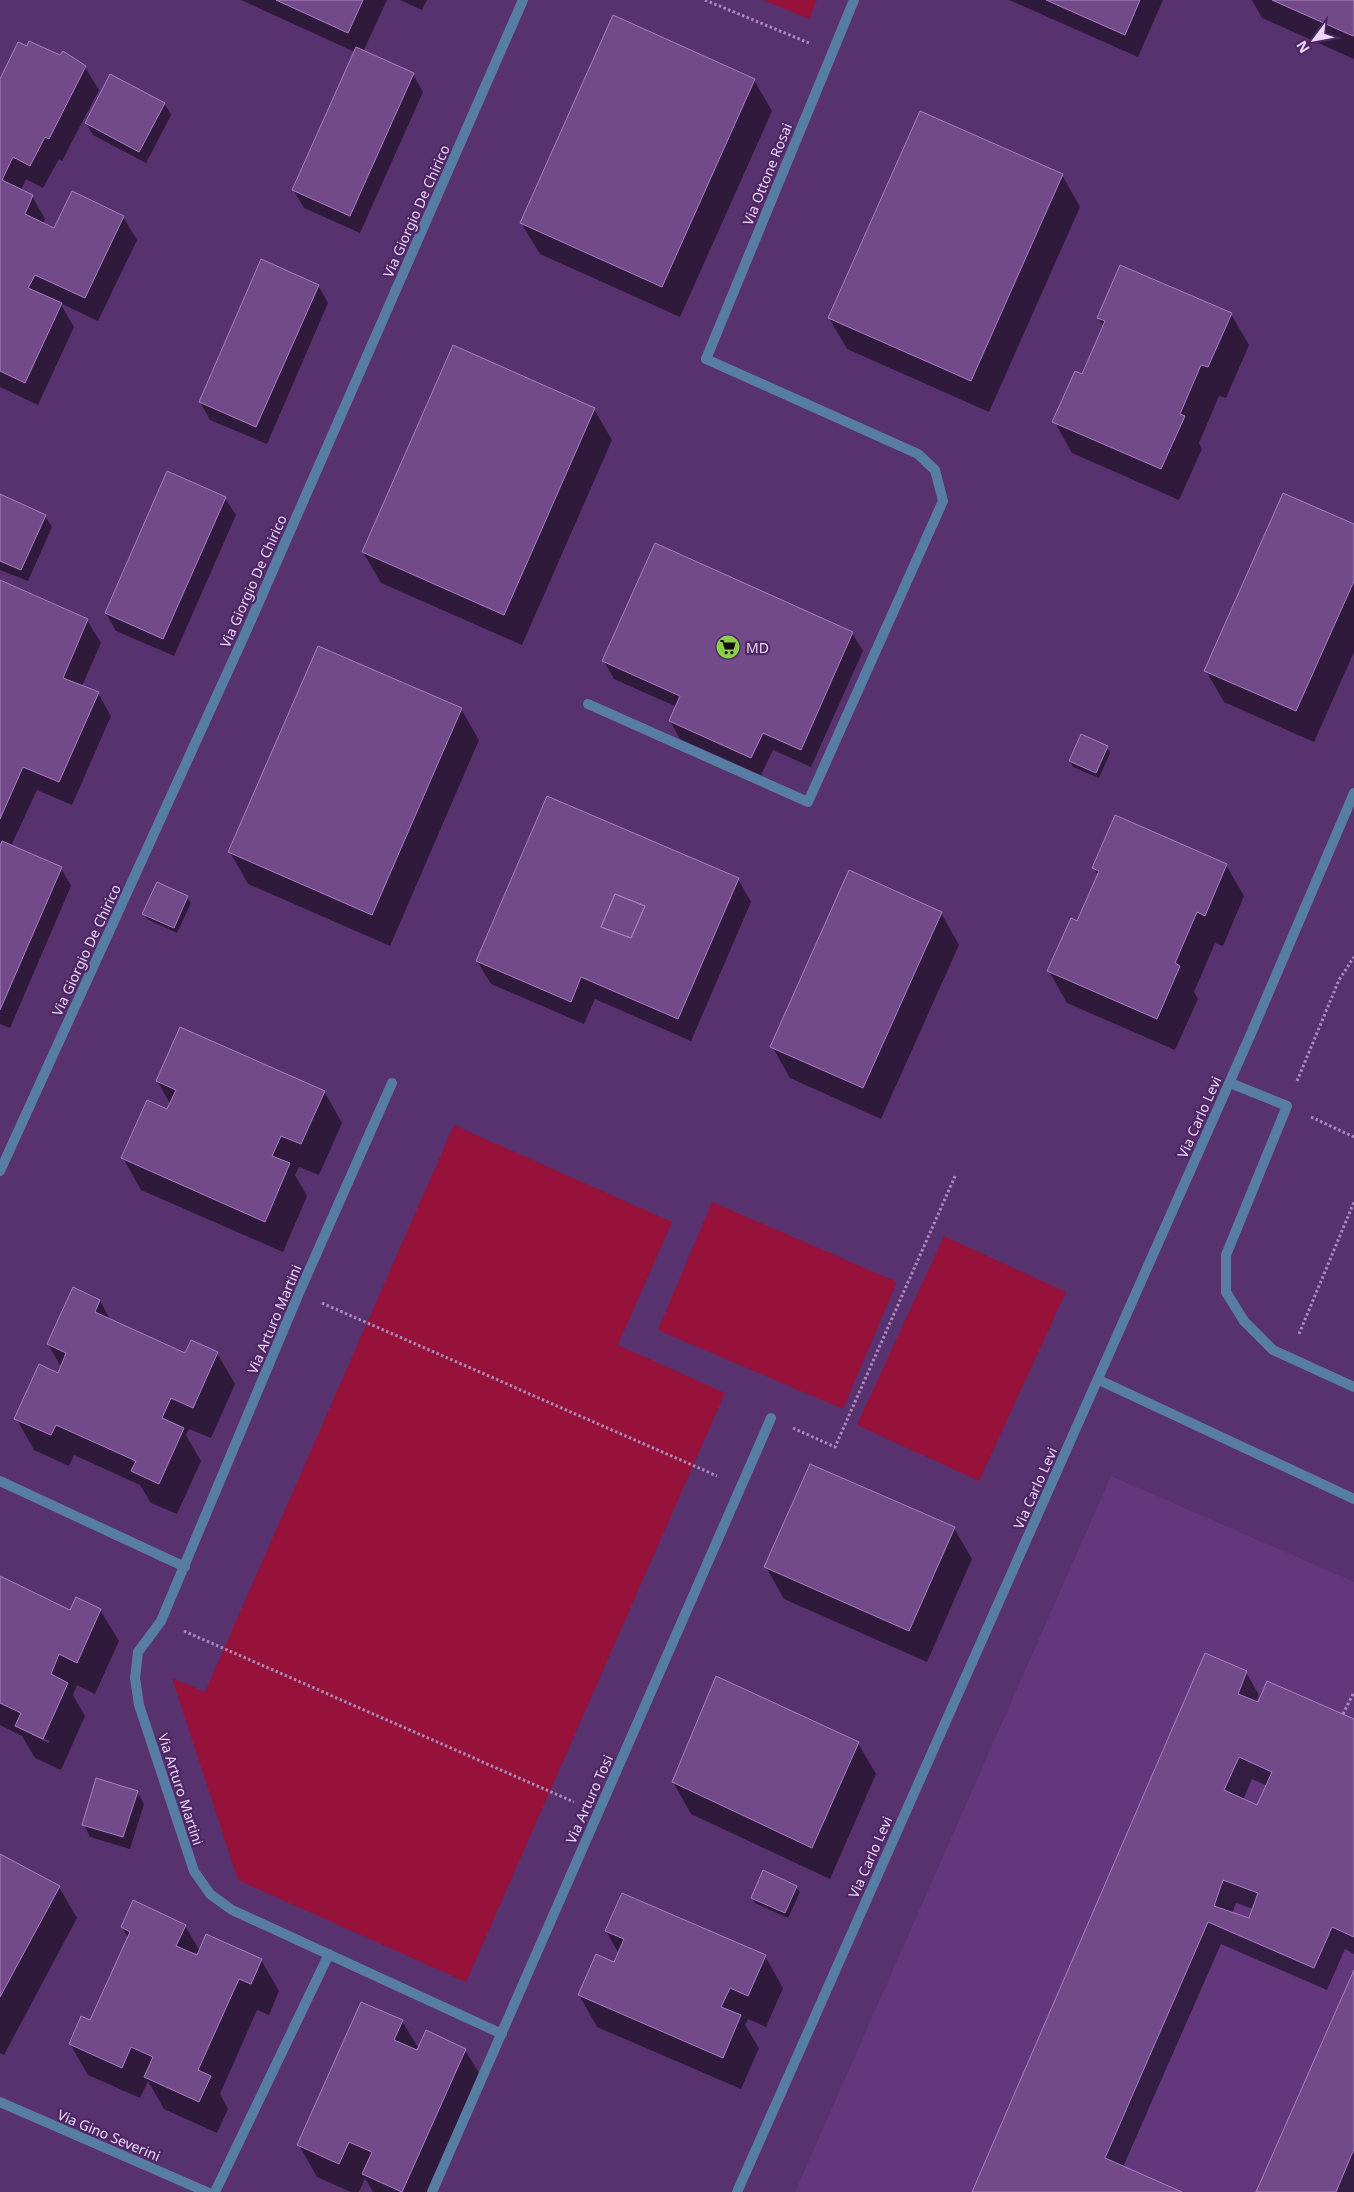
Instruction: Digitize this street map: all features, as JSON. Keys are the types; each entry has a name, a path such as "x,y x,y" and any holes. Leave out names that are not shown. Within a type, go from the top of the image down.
{"street":[{"name":"Via Giorgio De Chirico","path":"0,1171 245,634 523,0"},
{"name":"Via Ottone Rosai","path":"588,704 808,802 943,501 935,470 918,454 706,359 854,0"},
{"name":"Via Carlo Levi","path":"738,2192 1230,1083 1354,793"},
{"name":"Via Arturo Martini","path":"392,1083 299,1293 161,1621 138,1652 134,1678 139,1705 194,1871 210,1894 232,1910 502,2034"},
{"path":"1230,1083 1287,1106 1226,1255 1226,1292 1244,1322 1273,1350 1354,1387"},
{"path":"1099,1380 1354,1499"},
{"name":"Via Arturo Tosi","path":"432,2192 771,1418"},
{"path":"0,1481 185,1567"},
{"path":"215,2192 329,1954"},
{"name":"Via Gino Severini","path":"0,2102 207,2192"}],"path":[{"path":"705,0 832,53"},
{"path":"1354,957 1339,980 1287,1106 1354,1137"},
{"path":"771,1418 835,1447 956,1174"},
{"path":"1289,1357 1354,1202"},
{"path":"299,1293 741,1486"},
{"path":"161,1621 598,1812"},
{"path":"1344,1714 1354,1692"}],"shaded area":[{"path":"763,0 817,0 809,19"},
{"path":"454,1125 672,1222 618,1345 725,1393 466,1982 238,1880 172,1678 205,1692"},
{"path":"712,1202 897,1282 843,1409 658,1330"},
{"path":"944,1236 1066,1292 979,1481 857,1425"},
{"path":"1111,1476 1354,1582 1354,2192 795,2192"}],"building":[{"path":"276,0 363,0 348,33"},
{"path":"1046,0 1140,0 1125,35"},
{"path":"1272,0 1354,0 1354,34 1353,36"},
{"path":"613,15 755,79 662,287 520,223"},
{"path":"29,41 60,55 63,51 86,66 49,139 45,137 30,166 13,157 2,180 33,195 25,214 54,228 72,191 124,216 85,298 35,275 28,288 62,303 25,383 0,371 0,79 18,42 27,46"},
{"path":"356,47 414,73 350,216 292,190"},
{"path":"110,74 165,103 139,152 85,123"},
{"path":"920,111 1063,174 971,381 828,318"},
{"path":"261,259 319,285 256,427 199,402"},
{"path":"1120,265 1232,313 1208,367 1201,365 1180,414 1185,416 1161,469 1052,422 1075,371 1082,374 1105,321 1097,318"},
{"path":"453,345 595,408 504,615 362,552"},
{"path":"167,471 226,497 163,639 105,613"},
{"path":"1283,493 1354,524 1354,581 1296,711 1204,671"},
{"path":"0,494 46,515 21,570 0,561"},
{"name":"MD","path":"655,543 853,632 801,750 763,733 751,758 669,721 680,696 602,661"},
{"path":"0,580 88,619 63,678 99,692 59,782 23,767 0,819"},
{"path":"318,646 462,708 372,915 228,852"},
{"path":"1081,734 1108,746 1096,773 1069,761"},
{"path":"547,796 739,878 678,1019 581,977 571,1002 476,961","holes":["615,894 645,906 631,938 601,927"]},
{"path":"1115,815 1227,864 1205,916 1197,912 1175,963 1180,966 1157,1019 1047,971 1071,918 1077,921 1099,871 1092,868"},
{"path":"2,841 62,867 0,1010 0,846"},
{"path":"849,870 942,912 863,1088 770,1047"},
{"path":"157,882 188,896 174,928 142,914"},
{"path":"615,894 645,906 631,938 601,927"},
{"path":"180,1027 325,1091 301,1144 281,1136 272,1156 290,1163 265,1222 121,1158 147,1100 167,1109 176,1090 156,1081"},
{"path":"73,1287 100,1300 95,1312 185,1353 191,1340 218,1352 193,1408 171,1398 162,1418 184,1428 159,1484 131,1471 136,1461 56,1425 51,1435 14,1419 39,1364 58,1373 66,1353 47,1344"},
{"path":"810,1464 955,1527 909,1631 764,1567"},
{"path":"0,1576 70,1610 76,1597 101,1609 77,1663 59,1654 51,1674 68,1683 43,1739 15,1726 21,1713 0,1703"},
{"path":"1205,1653 1247,1671 1238,1694 1258,1702 1267,1681 1354,1719 1354,1937 1332,1927 1314,1968 1208,1922 1105,2158 1182,2192 972,2192","holes":["1239,1757 1272,1772 1257,1805 1224,1790","1223,1880 1258,1893 1249,1918 1214,1906"]},
{"path":"716,1676 859,1742 812,1848 672,1782"},
{"path":"96,1778 138,1791 123,1837 82,1825"},
{"path":"0,1854 60,1886 0,1997"},
{"path":"763,1870 797,1886 785,1913 751,1898"},
{"path":"622,1893 766,1955 748,1996 730,1988 721,2007 741,2015 723,2058 578,1995 596,1954 614,1962 624,1939 605,1931"},
{"path":"133,1900 186,1925 176,1946 197,1955 206,1934 262,1959 251,1984 239,1979 198,2070 211,2076 199,2102 144,2077 153,2057 131,2047 122,2068 69,2044 81,2016 90,2020 130,1932 121,1927"},
{"path":"1354,1970 1354,2149 1336,2192 1256,2192"},
{"path":"361,2002 403,2020 394,2040 417,2050 426,2030 466,2049 402,2192 362,2174 372,2152 349,2142 339,2164 297,2145"}],"place":[{"name":"MD","path":"728,647"}]}
